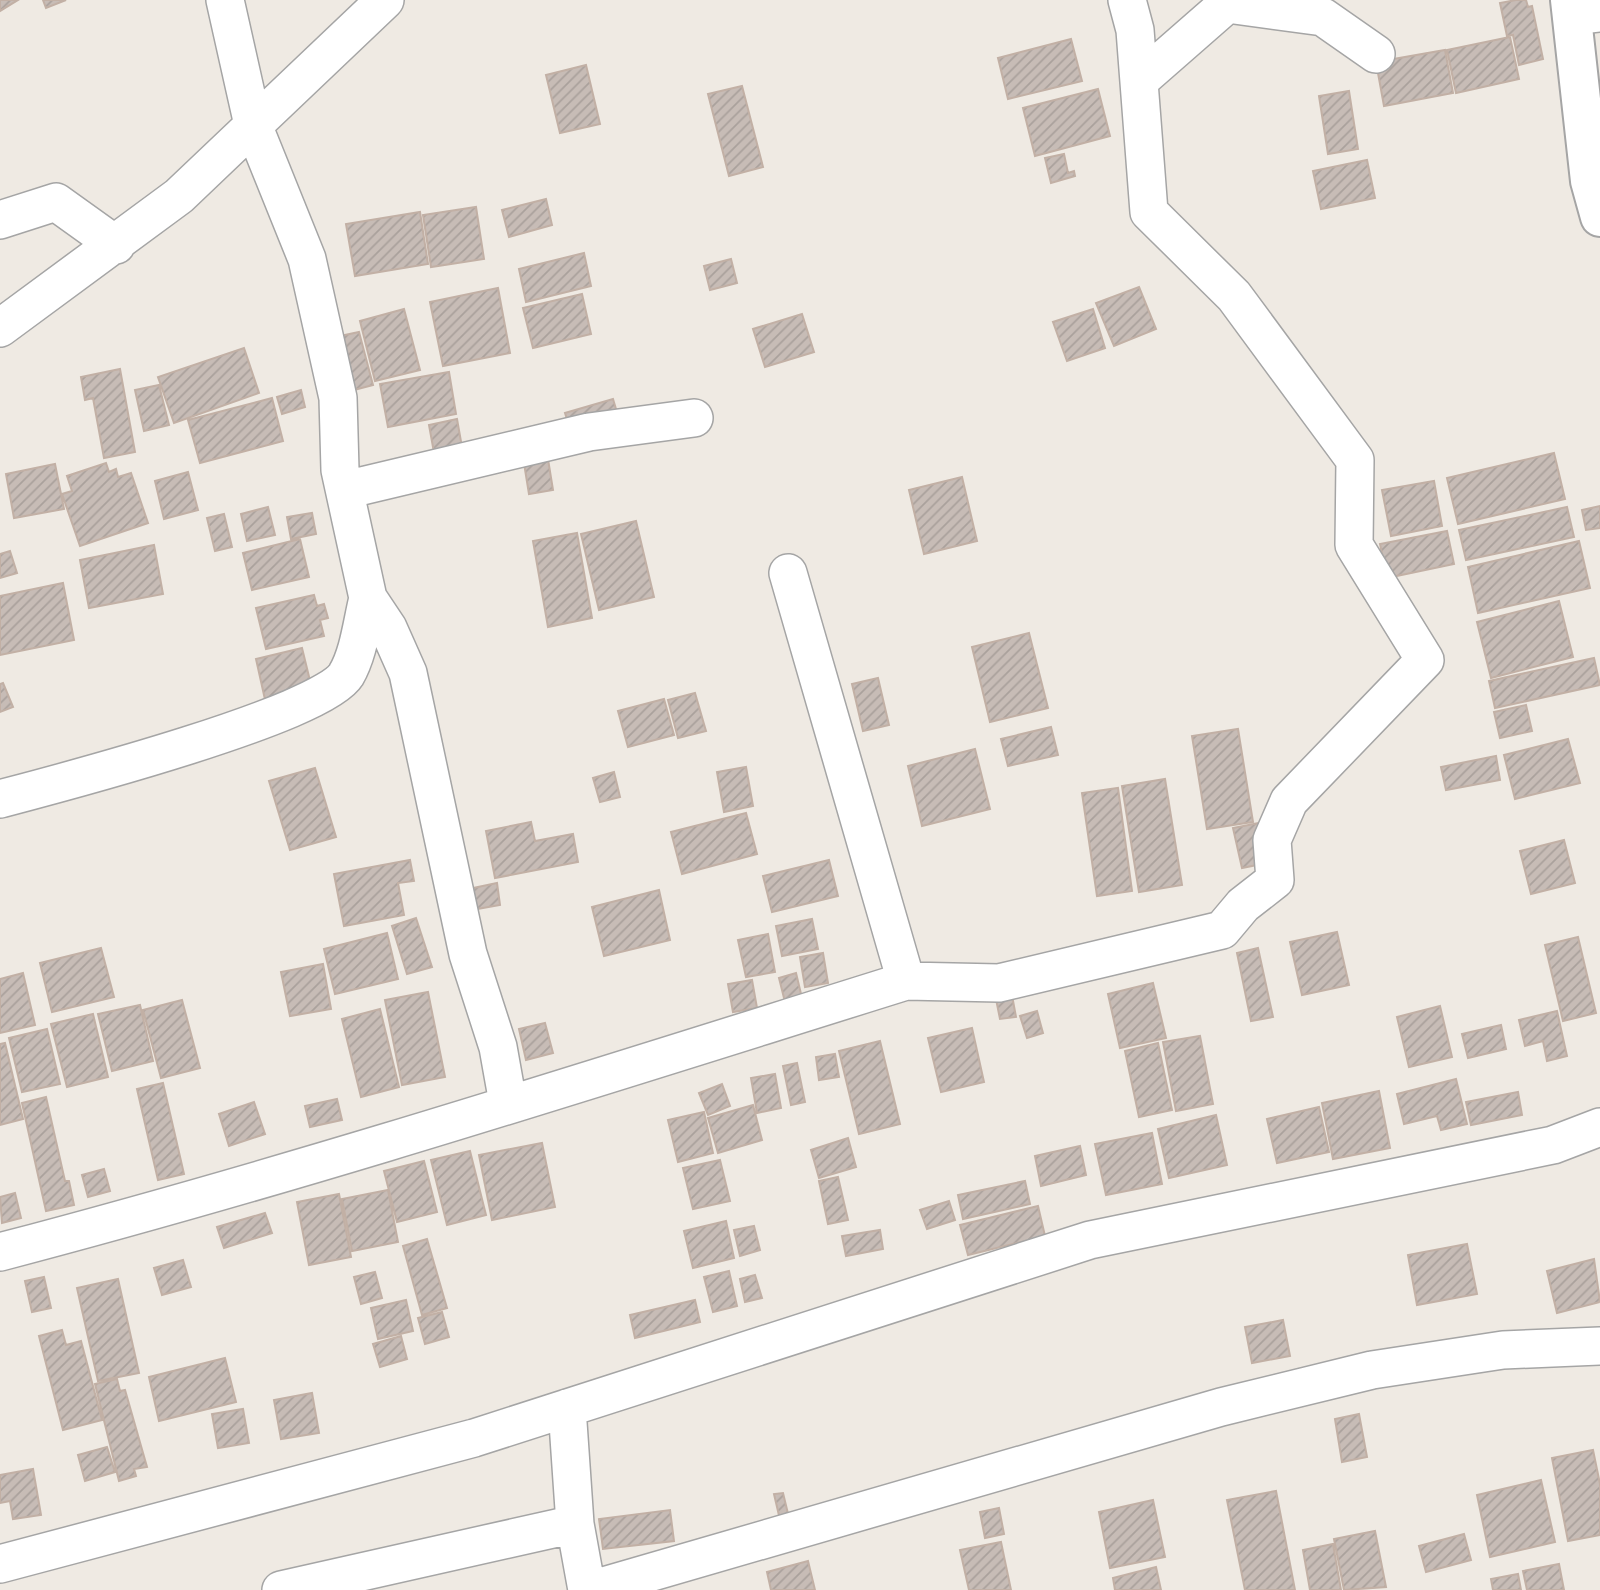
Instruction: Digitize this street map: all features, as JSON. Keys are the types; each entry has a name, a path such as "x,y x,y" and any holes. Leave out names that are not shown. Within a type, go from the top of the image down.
{"street":[{"path":"225,0 253,125 307,259 338,398 340,470 368,598 388,628 408,673 468,954 498,1046 508,1103"},
{"path":"0,328 179,197 385,0"},
{"path":"0,1252 357,1153 508,1103 906,981 999,983 1222,930 1243,905 1276,880 1272,841 1289,801 1425,660 1354,545 1355,460 1234,296 1149,212 1135,30 1127,0"},
{"path":"1139,81 1227,4 1323,17 1376,54"},
{"path":"1581,9 1590,181 1600,218"},
{"path":"0,220 56,202 116,245"},
{"path":"345,491 590,432 694,418"},
{"path":"788,573 906,981"},
{"path":"0,799 183,748 322,695 345,677 355,652 368,598"},
{"path":"0,1564 474,1438 1090,1240 1553,1145 1600,1126"},
{"path":"567,1408 575,1524 589,1590 1221,1407 1372,1370 1503,1350 1600,1346"},
{"path":"281,1590 575,1524"}],"building":[{"path":"0,0 18,0 0,11"},
{"path":"43,0 66,0 46,8"},
{"path":"1526,0 1528,7 1532,6 1543,59 1519,65 1513,35 1507,36 1500,3"},
{"path":"1510,37 1519,79 1456,93 1447,50"},
{"path":"1071,39 1082,81 1008,99 998,58"},
{"path":"1445,50 1453,93 1384,106 1376,62"},
{"path":"586,65 600,124 560,133 546,75"},
{"path":"742,86 763,167 729,176 708,94"},
{"path":"1098,89 1110,136 1035,156 1023,108"},
{"path":"1349,91 1358,149 1328,154 1319,96"},
{"path":"1064,154 1068,173 1074,171 1075,176 1051,183 1045,158"},
{"path":"1367,160 1375,198 1321,209 1313,171"},
{"path":"546,199 552,225 509,237 502,210"},
{"path":"476,207 484,259 431,267 423,215"},
{"path":"420,212 428,264 355,276 346,224"},
{"path":"584,253 591,286 526,302 519,269"},
{"path":"731,259 737,283 710,290 704,266"},
{"path":"1139,287 1156,329 1114,346 1096,303"},
{"path":"498,288 510,353 443,366 430,302"},
{"path":"582,294 591,334 533,348 523,308"},
{"path":"404,309 420,370 375,381 360,321"},
{"path":"1093,309 1105,348 1067,361 1053,322"},
{"path":"802,314 814,352 765,367 753,329"},
{"path":"359,332 373,385 354,390 340,336"},
{"path":"244,348 259,393 174,423 158,377"},
{"path":"120,369 135,452 104,458 93,398 85,400 81,377"},
{"path":"449,372 456,414 388,427 380,384"},
{"path":"159,385 169,425 144,431 135,390"},
{"path":"301,390 305,407 282,414 277,397"},
{"path":"272,398 283,441 200,463 188,420"},
{"path":"613,399 619,419 571,432 565,413"},
{"path":"457,419 463,453 435,458 429,425"},
{"path":"547,453 553,490 529,494 523,457"},
{"path":"1554,453 1565,499 1458,524 1447,478"},
{"path":"106,463 109,472 116,469 118,477 131,473 148,523 80,546 62,494 72,491 67,476"},
{"path":"55,464 64,509 14,518 6,474"},
{"path":"188,472 198,510 164,519 155,481"},
{"path":"962,477 977,541 924,554 909,490"},
{"path":"1434,481 1442,526 1391,536 1382,490"},
{"path":"1600,506 1600,528 1586,530 1582,510"},
{"path":"268,507 275,535 247,541 241,514"},
{"path":"1567,507 1574,537 1466,560 1459,530"},
{"path":"312,513 316,534 291,539 287,517"},
{"path":"224,514 232,547 215,551 207,518"},
{"path":"636,521 654,597 599,610 581,534"},
{"path":"1447,531 1454,564 1387,578 1380,544"},
{"path":"577,533 592,618 548,627 533,541"},
{"path":"300,539 309,577 252,590 243,553"},
{"path":"1579,541 1590,588 1478,613 1468,567"},
{"path":"154,545 163,594 89,608 80,560"},
{"path":"10,551 17,573 0,578 0,554"},
{"path":"63,583 74,640 0,655 0,596"},
{"path":"314,595 317,606 324,604 328,618 320,620 324,636 266,649 256,608"},
{"path":"1559,601 1573,657 1491,678 1477,622"},
{"path":"1029,633 1048,708 990,722 972,647"},
{"path":"302,648 313,693 266,704 256,659"},
{"path":"1594,658 1600,685 1495,708 1489,681"},
{"path":"878,678 889,725 863,731 852,684"},
{"path":"3,683 13,707 0,712 0,684"},
{"path":"695,693 706,731 678,738 668,700"},
{"path":"664,699 674,735 628,747 618,711"},
{"path":"1526,705 1532,731 1500,738 1494,712"},
{"path":"1051,727 1058,755 1008,766 1001,739"},
{"path":"1238,729 1253,822 1207,829 1192,736"},
{"path":"1568,739 1580,783 1515,799 1504,755"},
{"path":"975,749 990,809 922,826 908,766"},
{"path":"1496,756 1500,780 1446,790 1441,767"},
{"path":"746,767 753,806 724,812 717,772"},
{"path":"315,768 336,837 290,850 269,781"},
{"path":"614,772 620,797 600,802 593,778"},
{"path":"1165,779 1182,885 1139,892 1122,786"},
{"path":"1118,788 1132,891 1097,896 1082,793"},
{"path":"746,813 757,854 682,874 671,832"},
{"path":"531,822 535,841 573,834 578,862 495,878 486,831"},
{"path":"1259,823 1267,863 1242,868 1233,828"},
{"path":"1564,840 1575,883 1531,894 1520,851"},
{"path":"410,860 414,881 398,883 404,915 344,926 334,874"},
{"path":"829,860 838,896 772,912 763,876"},
{"path":"497,883 500,905 477,909 473,888"},
{"path":"659,890 670,940 604,956 592,907"},
{"path":"416,918 432,967 407,974 392,926"},
{"path":"812,919 818,949 782,956 776,926"},
{"path":"1337,932 1349,985 1302,995 1290,942"},
{"path":"387,933 398,979 335,994 324,949"},
{"path":"768,934 775,972 746,977 738,940"},
{"path":"1578,937 1596,1013 1563,1021 1545,945"},
{"path":"101,948 114,997 52,1012 40,963"},
{"path":"1258,948 1273,1017 1251,1021 1237,953"},
{"path":"823,953 828,983 805,987 800,957"},
{"path":"323,964 331,1009 290,1016 281,972"},
{"path":"23,973 35,1025 0,1033 0,979"},
{"path":"796,973 802,998 785,1002 779,978"},
{"path":"752,980 757,1008 733,1012 728,984"},
{"path":"1153,983 1166,1038 1120,1048 1108,994"},
{"path":"1011,990 1016,1017 1000,1019 995,994"},
{"path":"428,992 445,1077 402,1085 385,1000"},
{"path":"182,1000 200,1068 161,1078 143,1010"},
{"path":"140,1005 153,1061 112,1071 98,1014"},
{"path":"1440,1006 1452,1057 1409,1067 1397,1017"},
{"path":"380,1009 399,1087 361,1097 342,1019"},
{"path":"1037,1011 1043,1033 1027,1038 1020,1016"},
{"path":"1557,1011 1567,1056 1547,1061 1543,1041 1525,1046 1519,1020"},
{"path":"93,1014 108,1077 67,1087 51,1024"},
{"path":"545,1023 553,1053 526,1060 519,1029"},
{"path":"1501,1025 1506,1049 1468,1058 1462,1034"},
{"path":"972,1028 984,1082 941,1092 928,1038"},
{"path":"47,1029 60,1084 22,1092 9,1038"},
{"path":"1200,1036 1213,1104 1176,1111 1163,1042"},
{"path":"880,1041 900,1124 859,1134 839,1051"},
{"path":"5,1043 23,1119 0,1125 0,1044"},
{"path":"1158,1043 1172,1110 1139,1117 1125,1051"},
{"path":"835,1054 839,1077 819,1080 816,1057"},
{"path":"797,1063 805,1102 791,1105 783,1066"},
{"path":"775,1074 781,1108 757,1113 751,1078"},
{"path":"1456,1079 1467,1124 1441,1130 1437,1116 1404,1124 1397,1094"},
{"path":"163,1083 184,1174 158,1180 137,1089"},
{"path":"722,1084 730,1106 708,1115 699,1093"},
{"path":"1379,1091 1390,1148 1333,1159 1322,1103"},
{"path":"1518,1092 1522,1115 1471,1125 1466,1102"},
{"path":"46,1097 65,1181 69,1181 74,1205 46,1211 22,1103"},
{"path":"337,1099 342,1120 310,1127 305,1106"},
{"path":"254,1102 265,1134 229,1146 219,1114"},
{"path":"753,1105 762,1140 718,1153 708,1118"},
{"path":"1319,1107 1329,1152 1277,1163 1267,1119"},
{"path":"704,1112 713,1153 678,1162 668,1120"},
{"path":"1216,1115 1227,1165 1169,1178 1158,1129"},
{"path":"1152,1133 1162,1184 1106,1195 1095,1144"},
{"path":"848,1138 856,1167 819,1178 811,1150"},
{"path":"542,1143 555,1207 492,1220 479,1155"},
{"path":"1080,1146 1086,1175 1041,1186 1035,1156"},
{"path":"470,1151 486,1215 447,1225 431,1160"},
{"path":"720,1160 730,1201 693,1209 683,1168"},
{"path":"424,1161 437,1212 397,1222 384,1171"},
{"path":"104,1169 110,1191 88,1197 82,1175"},
{"path":"838,1177 848,1220 828,1224 819,1181"},
{"path":"1025,1181 1030,1204 963,1219 958,1195"},
{"path":"388,1190 398,1242 352,1251 342,1199"},
{"path":"15,1193 21,1218 2,1223 0,1197"},
{"path":"339,1194 351,1257 309,1265 297,1202"},
{"path":"949,1201 955,1220 927,1229 920,1210"},
{"path":"1038,1206 1045,1236 968,1255 960,1225"},
{"path":"265,1213 272,1233 224,1248 217,1227"},
{"path":"726,1221 734,1258 693,1268 684,1231"},
{"path":"754,1226 760,1250 740,1256 734,1230"},
{"path":"880,1230 883,1249 846,1256 842,1236"},
{"path":"427,1239 447,1308 422,1315 403,1246"},
{"path":"1467,1244 1477,1294 1417,1305 1408,1255"},
{"path":"1594,1259 1600,1302 1557,1313 1547,1271"},
{"path":"183,1260 191,1287 162,1295 154,1268"},
{"path":"729,1271 737,1306 713,1312 704,1277"},
{"path":"375,1272 382,1298 361,1304 354,1277"},
{"path":"755,1275 762,1298 745,1302 740,1279"},
{"path":"44,1277 51,1308 32,1312 25,1281"},
{"path":"118,1279 139,1373 98,1381 77,1288"},
{"path":"406,1300 413,1331 378,1339 371,1308"},
{"path":"695,1300 700,1322 635,1338 630,1315"},
{"path":"442,1312 449,1337 425,1344 418,1318"},
{"path":"1283,1320 1290,1356 1252,1363 1245,1327"},
{"path":"62,1330 66,1345 81,1341 102,1420 63,1430 39,1336"},
{"path":"401,1336 407,1359 380,1367 373,1344"},
{"path":"225,1358 236,1402 159,1421 149,1377"},
{"path":"117,1379 120,1391 125,1390 147,1467 134,1469 136,1476 119,1481 95,1384"},
{"path":"312,1393 319,1433 281,1439 274,1400"},
{"path":"243,1409 249,1443 218,1448 212,1414"},
{"path":"1359,1414 1367,1457 1342,1462 1335,1419"},
{"path":"107,1447 115,1472 85,1481 78,1455"},
{"path":"1593,1450 1600,1484 1600,1535 1568,1541 1552,1458"},
{"path":"33,1469 41,1515 13,1519 10,1501 0,1503 0,1475"},
{"path":"1541,1480 1555,1542 1490,1557 1477,1495"},
{"path":"1276,1491 1295,1590 1245,1590 1227,1500"},
{"path":"783,1493 790,1522 781,1524 774,1494"},
{"path":"1153,1500 1165,1557 1110,1568 1099,1512"},
{"path":"999,1508 1004,1534 985,1538 980,1512"},
{"path":"670,1510 674,1541 603,1549 599,1519"},
{"path":"1375,1531 1386,1587 1344,1590 1334,1539"},
{"path":"1464,1534 1471,1560 1426,1572 1419,1546"},
{"path":"1001,1542 1011,1590 969,1590 960,1550"},
{"path":"1333,1544 1341,1590 1310,1590 1303,1550"},
{"path":"808,1561 815,1590 771,1590 767,1572"},
{"path":"1559,1564 1564,1590 1527,1590 1523,1571"},
{"path":"1156,1567 1161,1590 1115,1590 1113,1578"},
{"path":"1518,1574 1521,1590 1493,1590 1491,1579"}]}
